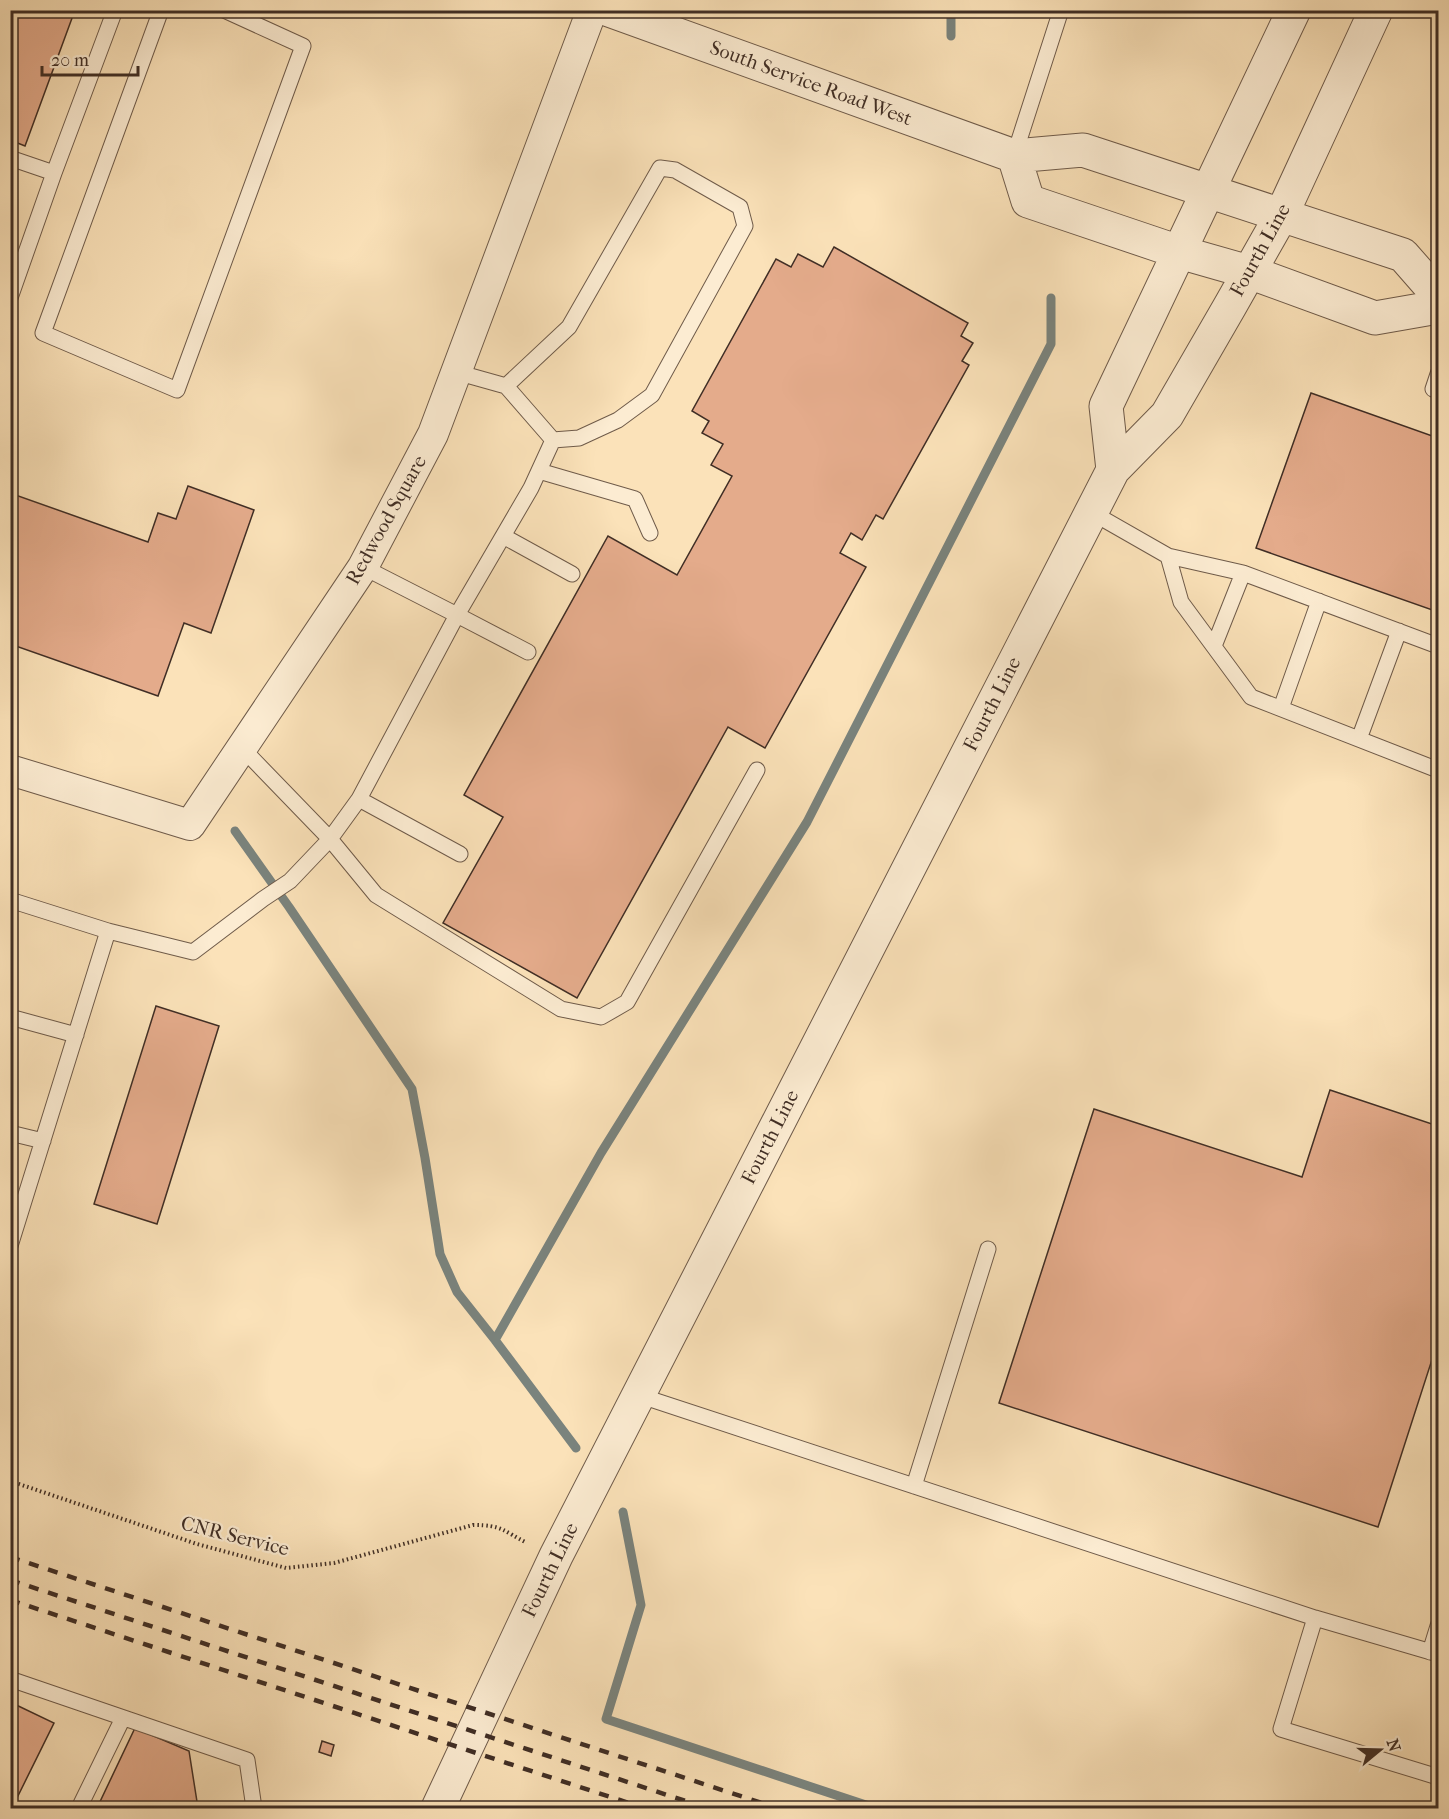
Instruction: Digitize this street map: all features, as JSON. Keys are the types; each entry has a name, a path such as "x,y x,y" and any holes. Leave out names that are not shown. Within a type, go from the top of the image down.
{"street":[{"name":"Redwood Square","path":"10,770 190,825 363,567 433,434 592,10"},
{"name":"South Service Road West","path":"609,10 1014,156 1083,150 1403,255 1438,295"},
{"path":"1113,470 1106,406 1294,10"},
{"name":"Fourth Line","path":"438,1809 556,1556 1091,512 1113,470 1167,415 1281,216 1376,10"},
{"path":"1014,156 1028,201 1179,252 1249,272 1375,318 1438,307"}],"lane":[{"path":"10,298 115,10"},
{"path":"161,10 43,333 177,390 303,46 247,15 224,10"},
{"path":"1014,156 1061,10"},
{"path":"10,158 54,173"},
{"path":"506,386 569,327 660,168 675,170 740,207 745,226 652,395 618,420 579,438 552,440"},
{"path":"456,372 506,386 552,440"},
{"path":"1438,374 1433,389 1438,391"},
{"path":"10,900 108,931 193,952 290,881 330,839 360,799 457,615 539,471 552,440"},
{"path":"539,471 635,499 650,533"},
{"path":"1091,512 1168,556 1243,573 1438,646"},
{"path":"503,536 572,574"},
{"path":"1168,556 1181,602 1251,697 1438,770"},
{"path":"363,567 528,652"},
{"path":"1214,646 1243,573"},
{"path":"1281,708 1319,601"},
{"path":"1359,739 1399,631"},
{"path":"242,748 330,839 376,895 561,1009 601,1017 627,1002 757,770"},
{"path":"360,799 460,854"},
{"path":"10,1246 108,931"},
{"path":"10,1017 76,1035"},
{"path":"10,1133 43,1141"},
{"path":"914,1486 988,1248"},
{"path":"638,1395 1315,1618 1434,1653 1438,1626"},
{"path":"1315,1618 1281,1729 1438,1777"},
{"path":"10,1679 247,1760 254,1809"},
{"path":"79,1809 123,1718"}],"path":[{"name":"CNR Service","path":"10,1481 197,1544 286,1568 334,1563 473,1526 491,1525 508,1530 556,1556"}],"building":[{"path":"10,10 75,10 25,146 10,140"},
{"path":"834,247 968,323 961,336 973,343 962,361 969,365 883,519 876,515 862,540 851,533 840,553 866,567 765,748 728,727 577,998 443,923 503,817 464,795 608,536 677,575 732,476 711,465 723,444 702,433 709,421 692,411 776,259 791,267 798,254 823,267"},
{"path":"1311,393 1438,438 1438,612 1256,548"},
{"path":"188,486 254,510 211,633 184,623 158,696 10,644 10,493 148,542 158,513 176,519"},
{"path":"156,1006 219,1026 157,1224 94,1204"},
{"path":"1330,1090 1438,1126 1438,1341 1378,1527 999,1403 1094,1109 1302,1177"},
{"path":"10,1702 54,1723 12,1808 10,1808"},
{"path":"135,1728 189,1751 198,1808 97,1808"},
{"path":"322,1741 334,1745 331,1756 319,1752"}],"waterway":[{"path":"951,10 951,36"},
{"path":"576,1448 495,1340 601,1153 807,822 1051,344 1051,298"},
{"path":"235,831 412,1089 440,1254 457,1292 495,1340"},
{"path":"623,1512 641,1605 606,1719 875,1808"}],"railway":[{"path":"10,1557 777,1808"},
{"path":"10,1580 707,1808"},
{"path":"10,1600 644,1808"}]}
